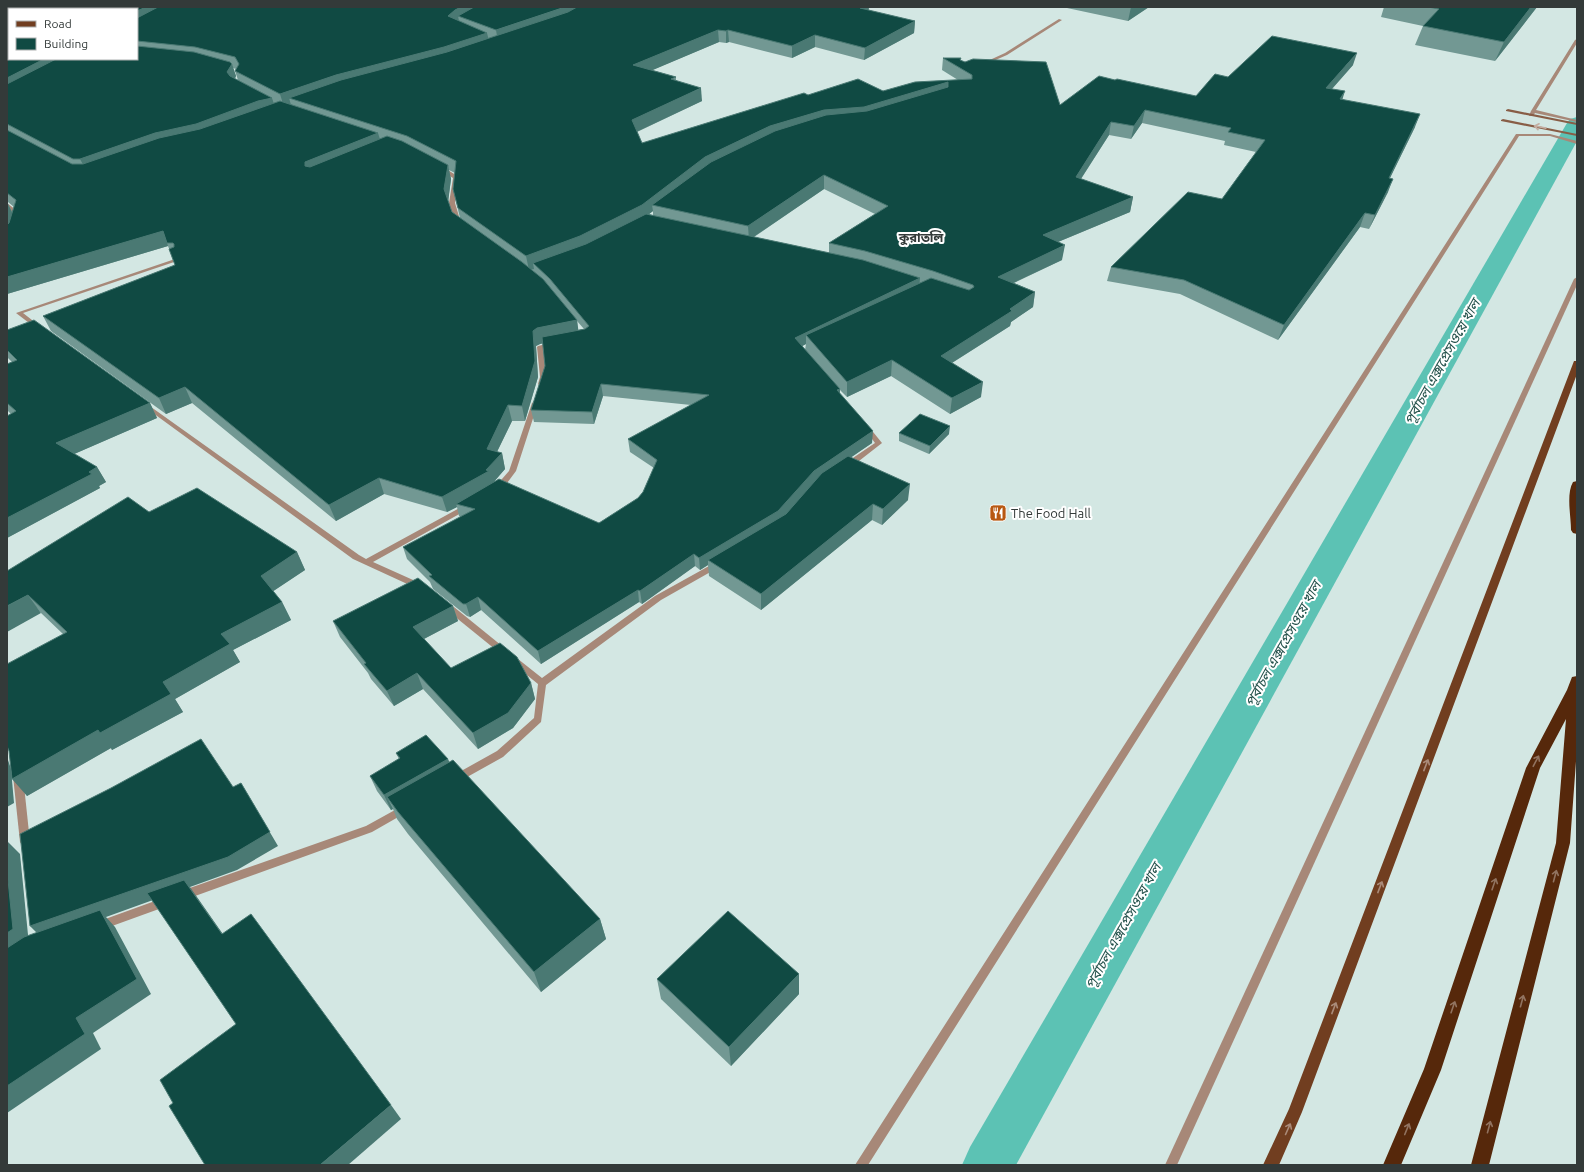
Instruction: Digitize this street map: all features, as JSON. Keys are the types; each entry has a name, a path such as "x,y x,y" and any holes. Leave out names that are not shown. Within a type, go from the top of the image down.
{"highway":[{"path":"1577,484 1575,494 1577,530"},
{"path":"1392,1165 1432,1070 1533,768 1576,686"},
{"path":"1480,1165 1563,843 1576,686"}],"main road":[{"path":"1272,1165 1295,1112 1577,362"}],"street":[{"path":"976,66 1006,54 1060,20"},
{"path":"1532,113 1577,40"},
{"path":"1508,110 1577,121"},
{"path":"1532,113 1577,124"},
{"path":"1503,120 1577,135"},
{"path":"861,1165 1518,135 1550,135 1577,143"},
{"path":"432,164 456,177 452,203 458,224 465,229"},
{"path":"7,205 19,214 17,222"},
{"path":"45,332 20,313 177,260"},
{"path":"1171,1165 1577,279"},
{"path":"538,392 543,377 540,347 563,342"},
{"path":"136,398 356,557 426,589"},
{"path":"490,494 497,490 512,471 536,399"},
{"path":"842,469 879,443 863,422"},
{"path":"366,562 477,502"},
{"path":"452,782 500,754 538,719 542,683 658,598 723,562"},
{"path":"438,599 542,683"},
{"path":"17,769 26,855"},
{"path":"96,927 369,829 410,805"}],"building":[{"path":"7,7 146,7 138,11 138,8 8,8 8,60 42,60 7,78"},
{"path":"158,7 461,7 448,16 487,33 444,47 336,75 280,94 235,71 239,64 235,57 195,47 138,41 138,17"},
{"path":"474,7 565,7 496,30 458,16"},
{"path":"577,7 862,7 860,8 915,21 865,48 815,35 792,46 728,30 718,30 633,65 676,77 671,79 701,88 632,120 642,143 804,93 808,95 858,79 883,91 915,82 972,79 972,75 943,58 961,58 960,60 965,62 973,59 1046,62 1060,105 1099,76 1196,96 1215,74 1228,77 1272,36 1357,53 1326,88 1345,91 1340,99 1420,114 1389,178 1393,179 1375,215 1365,213 1284,325 1184,280 1111,267 1188,192 1222,199 1265,140 1228,132 1231,128 1145,110 1134,126 1111,122 1076,177 1133,197 1043,235 1065,245 998,277 1035,292 1010,309 1012,311 941,356 983,382 952,398 892,360 847,382 806,335 931,278 969,290 974,287 973,285 933,271 865,251 829,243 888,206 824,175 748,226 652,205 711,162 775,131 826,115 867,111 948,87 948,82 864,107 824,110 770,126 705,157 642,205 580,236 526,256 458,208 453,189 456,161 407,136 289,98 341,80 447,52 568,12"},
{"path":"1428,7 1531,7 1504,42 1423,26 1439,9"},
{"path":"138,46 194,52 230,62 232,64 227,72 230,76 272,98 258,101 196,124 155,133 80,159 73,159 7,124 7,84 54,60 138,60"},
{"path":"280,101 378,133 305,162 305,166 310,167 387,136 402,141 448,165 444,189 452,212 522,262 543,279 577,320 537,328 533,331 535,361 522,406 508,405 487,449 502,453 486,470 489,471 442,497 379,478 329,505 185,387 159,398 43,316 175,265 169,249 174,247 174,244 167,243 163,231 7,277 7,225 9,223 16,200 7,193 7,130 72,164 83,164 159,138 200,129"},
{"path":"646,214 863,260 920,278 795,338 840,389 837,390 873,431 814,471 778,511 699,558 694,554 640,591 638,590 538,651 478,597 466,604 463,604 429,576 432,575 403,547 475,509 456,504 499,479 599,523 638,498 643,492 657,460 628,439 709,395 601,384 592,412 531,410 545,366 542,337 585,329 589,326 550,279 533,263 586,244"},
{"path":"34,320 150,403 56,443 97,467 89,472 92,474 7,518 7,416 16,411 7,403 7,364 17,360 7,350 7,330"},
{"path":"920,414 950,426 930,446 899,433"},
{"path":"848,456 910,484 883,509 873,504 761,594 708,560 786,514 822,473"},
{"path":"197,488 297,552 261,576 282,602 221,634 230,644 163,682 171,694 100,733 98,730 12,779 9,751 7,746 7,664 67,632 28,595 7,606 7,571 128,497 149,512"},
{"path":"418,578 453,606 413,627 451,668 500,643 517,657 531,683 508,713 473,733 417,673 387,691 364,664 366,663 333,621"},
{"path":"426,735 448,759 384,795 370,776 400,758 396,753"},
{"path":"201,739 233,787 241,783 270,832 228,857 30,926 20,834 111,788"},
{"path":"453,760 600,919 534,972 398,812 387,797"},
{"path":"7,870 13,929 7,933"},
{"path":"184,880 222,934 251,914 391,1105 320,1165 205,1165 169,1106 173,1103 160,1080 236,1024 147,893"},
{"path":"100,910 137,979 76,1018 85,1034 7,1086 7,948 24,937"},
{"path":"728,911 799,974 729,1047 657,979"}],"waterway":[{"name":"পূর্বাচল এক্সপ্রেসওয়ে খাল","path":"988,1165 1577,123"}],"place":[{"name":"The Food Hall","path":"998,513"}],"district":[{"name":"কুরাতলি","path":"921,237"}]}
